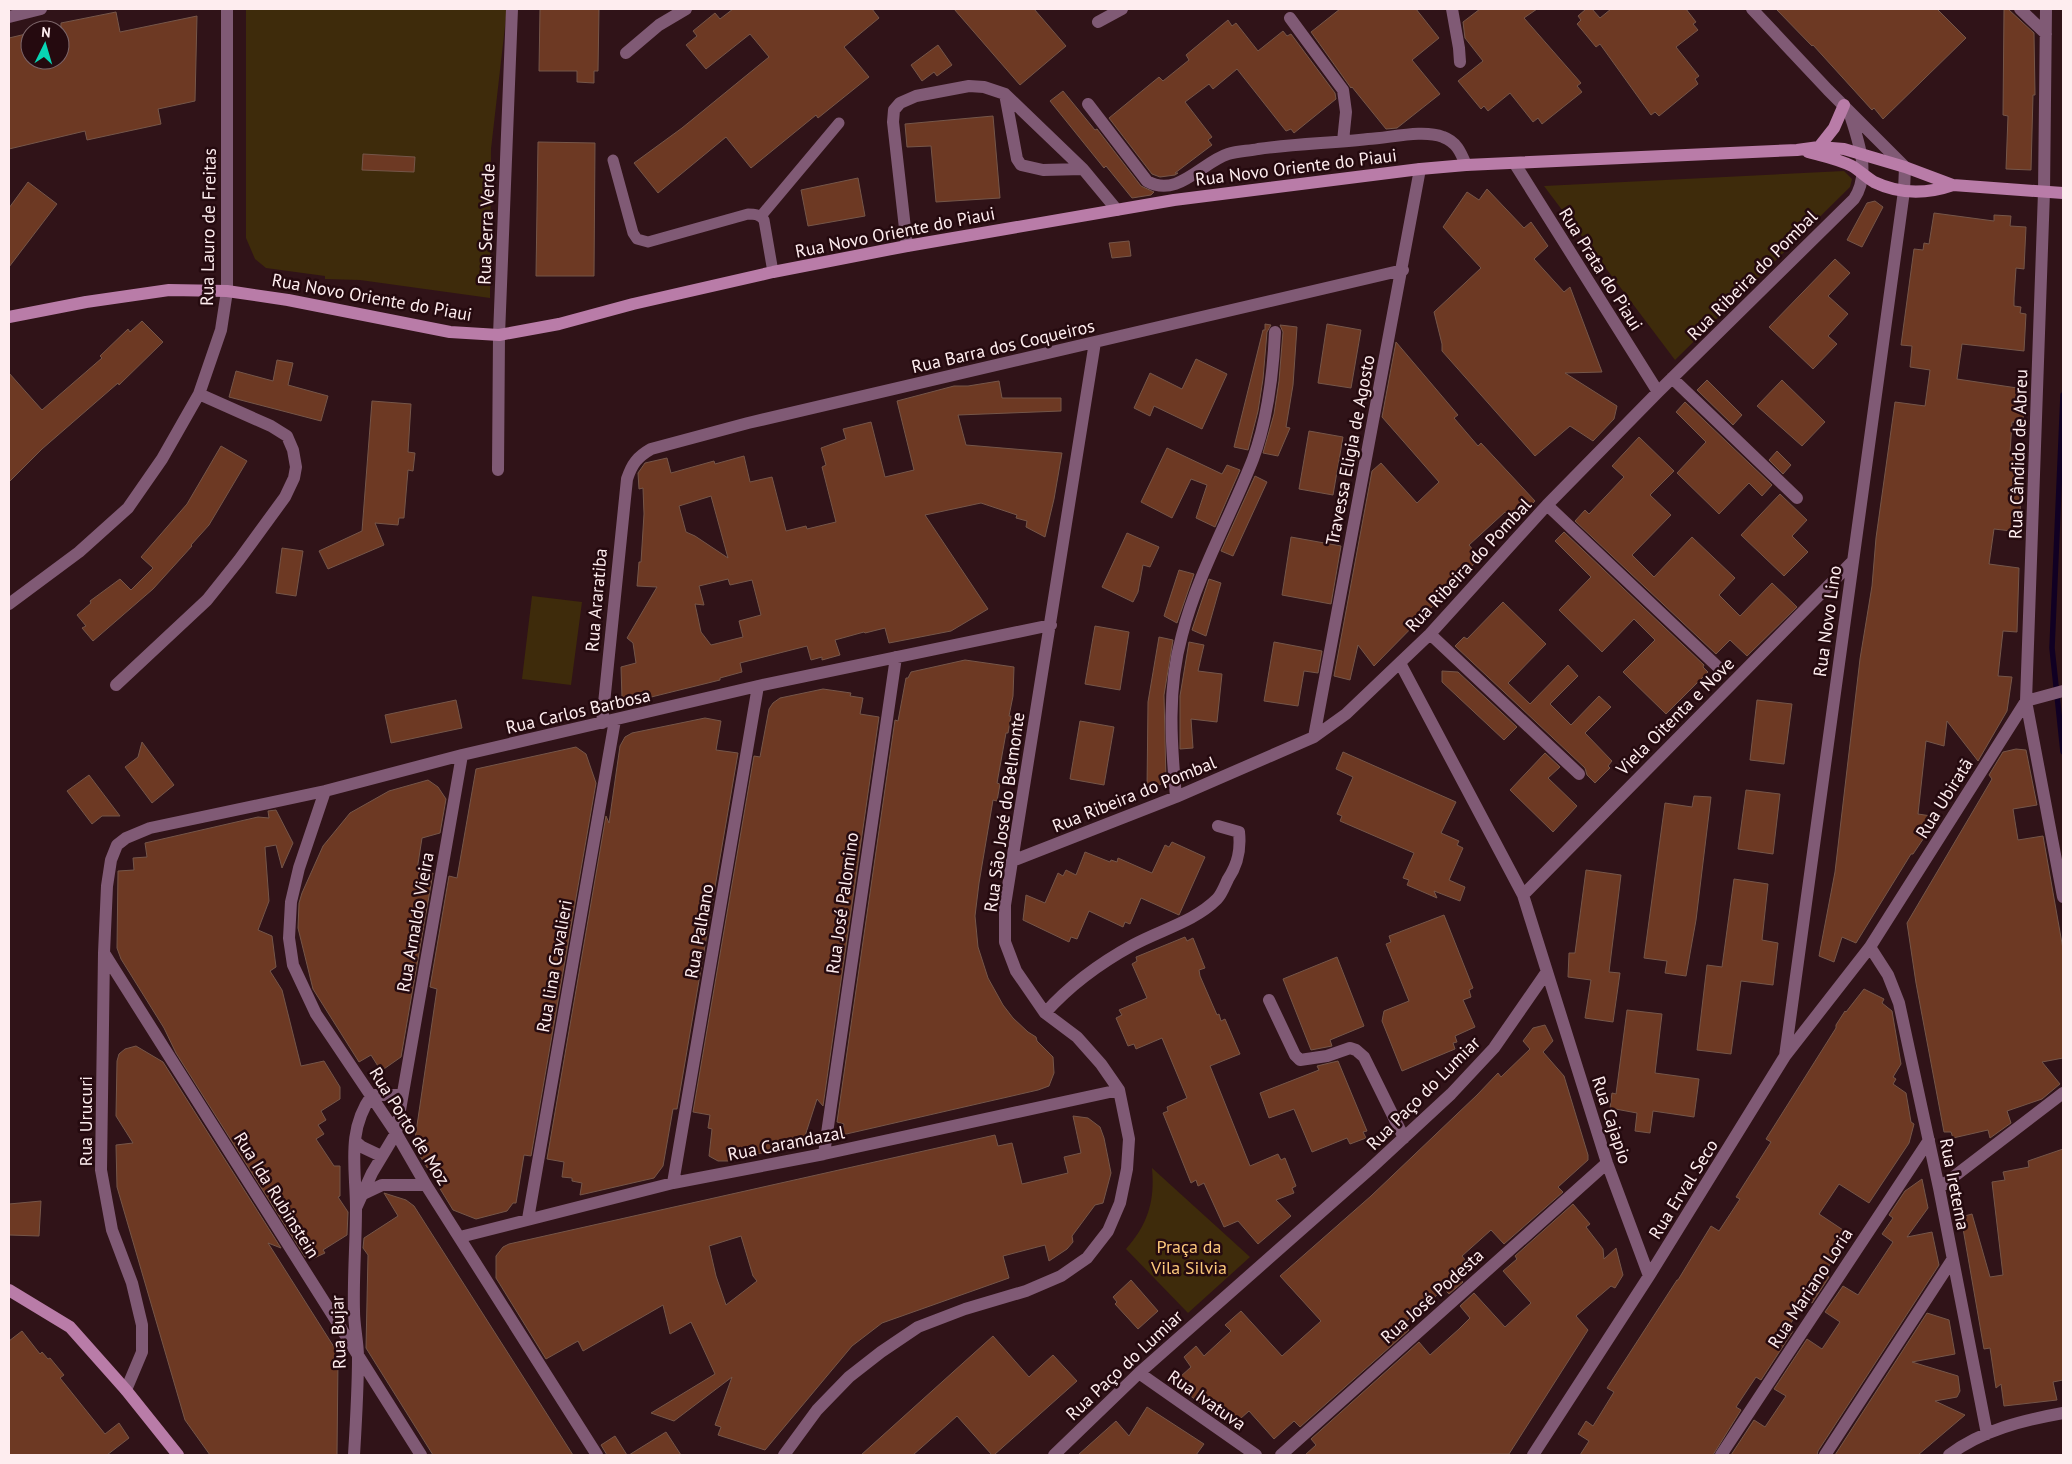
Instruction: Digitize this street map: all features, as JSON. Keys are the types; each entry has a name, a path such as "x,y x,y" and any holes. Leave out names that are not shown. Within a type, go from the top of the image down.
{"street":[{"path":"9,17 41,9"},
{"name":"Rua Lauro de Freitas","path":"9,604 78,552 128,508 162,458 199,394 220,330 227,291 227,9"},
{"name":"Rua Serra Verde","path":"498,470 499,334 512,9"},
{"path":"626,53 659,25 686,9"},
{"path":"1098,22 1122,9"},
{"path":"1452,9 1460,48 1460,62"},
{"path":"1752,9 1905,167"},
{"path":"2020,9 2046,34"},
{"name":"Rua Cândido de Abreu","path":"2046,9 2054,193 2030,700 2063,897"},
{"path":"1290,18 1343,90 1346,112 1343,141"},
{"path":"907,246 893,122 894,110 900,102 916,96 969,86 984,87 1005,94 1084,169 1117,210"},
{"path":"1005,94 1017,159 1021,165 1043,170 1084,169"},
{"path":"1088,104 1147,181 1154,185 1177,184 1228,154 1275,147 1429,134 1442,136 1452,141 1459,149 1466,165"},
{"path":"1819,147 1847,108"},
{"path":"1847,108 1861,154 1863,175"},
{"name":"Rua Novo Oriente do Piaui","path":"9,317 86,302 169,290 227,291 288,300 450,332 499,334 559,324 633,304 773,272 907,246 1174,200 1420,169 1466,165 1797,150 1819,147 1844,149 1905,167 1953,185"},
{"name":"Rua Novo Oriente do Piaui","path":"1797,150 1840,161 1884,186 1904,191 1939,190 1953,185"},
{"name":"Rua Prata do Piaui","path":"1515,164 1658,392"},
{"name":"Rua Novo Lino","path":"1785,1056 1904,191 1905,167"},
{"name":"Travessa Eligia de Agosto","path":"1314,737 1403,270 1420,169"},
{"name":"Rua Ribeira do Pombal","path":"1012,861 1176,797 1314,737 1346,714 1430,634 1548,505 1658,392 1854,200 1860,191 1863,175"},
{"path":"1953,185 2054,193"},
{"name":"Rua Barra dos Coqueiros","path":"627,479 631,466 637,457 650,449 748,423 1403,270"},
{"path":"1176,797 1171,744 1172,690 1182,635 1205,565 1253,458 1267,411 1274,366 1275,332"},
{"name":"Rua São José do Belmonte","path":"784,1455 817,1410 849,1377 918,1327 965,1309 1026,1291 1061,1276 1087,1258 1108,1231 1120,1203 1127,1169 1129,1139 1119,1090 1101,1064 1077,1037 1045,1013 1016,971 1005,942 1005,905 1095,342"},
{"path":"1672,378 1797,498"},
{"path":"116,685 207,600 239,560 285,496 294,478 296,467 293,450 286,436 271,426 199,394"},
{"name":"Rua Araratiba","path":"609,722 627,479"},
{"path":"1548,505 1720,669"},
{"name":"Viela Oitenta e Nove","path":"1523,895 1853,562"},
{"name":"Rua Carlos Barbosa","path":"117,845 126,838 150,828 324,790 462,755 758,686 1050,625"},
{"path":"1430,634 1579,774"},
{"name":"Rua José Palomino","path":"824,1154 896,657"},
{"path":"1400,662 1523,895 1546,973"},
{"name":"Rua Palhano","path":"674,1183 758,686"},
{"path":"2030,700 2063,691"},
{"name":"Rua Ubiratã","path":"1870,947 2030,700"},
{"name":"Rua lina Cavalieri","path":"528,1219 609,722"},
{"name":"Rua Arnaldo Vieira","path":"396,1133 462,755"},
{"name":"Rua Porto de Moz","path":"324,790 299,868 291,902 290,947 293,965 316,1014 396,1133 426,1185 597,1455"},
{"path":"1045,1013 1063,993 1100,964 1133,945 1192,917 1217,898 1236,867 1240,846 1239,832 1218,826"},
{"name":"Rua Urucuri","path":"117,845 111,860 104,953 101,1170 112,1230 132,1283 142,1325 142,1352 126,1390"},
{"name":"Rua Erval Seco","path":"1533,1455 1650,1276 1785,1056 1870,947"},
{"name":"Rua Iretema","path":"1870,947 1888,974 1899,1003 1939,1188 1986,1434"},
{"name":"Rua Ida Rubinstein","path":"104,953 421,1455"},
{"name":"Rua Paço do Lumiar","path":"1054,1455 1139,1374 1451,1094 1494,1048 1546,973"},
{"name":"Rua Cajapio","path":"1546,973 1607,1163 1650,1276"},
{"path":"1268,1000 1294,1055 1300,1060 1327,1056 1350,1048 1356,1050 1364,1057 1404,1138"},
{"name":"Rua Carandazal","path":"460,1237 674,1183 824,1154 1119,1090"},
{"path":"1939,1188 2063,1093"},
{"path":"372,1096 402,1095"},
{"name":"Rua Bujar","path":"354,1455 358,1355 354,1312 355,1140 361,1112 372,1096"},
{"name":"Rua Bujar","path":"356,1208 382,1156 396,1133"},
{"path":"355,1140 362,1147 382,1156"},
{"name":"Rua Mariano Loria","path":"1721,1455 1929,1140"},
{"name":"Rua José Podesta","path":"1281,1455 1607,1163"},
{"path":"363,1194 382,1185 426,1185"},
{"path":"1826,1455 1952,1260"},
{"path":"9,1290 70,1327 126,1390 178,1455"},
{"name":"Rua Ivatuva","path":"1139,1374 1253,1455"},
{"path":"1949,1455 1986,1434 2027,1420 2063,1413"}],"lane":[{"path":"761,216 839,123"},
{"path":"614,160 632,233 638,239 648,242 748,214 761,216 764,220 773,272"}],"green space":[{"path":"246,9 507,9 491,149 490,298 360,280 325,279 325,276 266,268 255,259 246,238"},
{"path":"1844,171 1852,179 1850,187 1675,360 1544,186"},
{"path":"532,596 582,602 571,685 522,679"},
{"name":"Praça da Vila Silvia","path":"1152,1168 1250,1257 1188,1313 1126,1249 1140,1230 1148,1212 1153,1180"}],"building":[{"path":"540,9 599,9 598,71 594,71 594,83 577,82 577,71 539,71"},
{"path":"733,9 872,9 879,18 844,47 869,77 818,118 816,115 751,168 726,137 658,193 634,163 682,128 769,57 750,34 706,69 686,45 697,36 693,31 715,13 720,19"},
{"path":"954,9 1034,9 1066,46 1020,85"},
{"path":"1340,9 1416,9 1439,38 1412,60 1440,94 1397,128 1386,129 1351,88 1311,32"},
{"path":"1480,9 1537,9 1524,18 1581,83 1577,86 1582,92 1542,124 1538,118 1533,122 1510,93 1488,111 1484,106 1481,109 1458,81 1483,61 1465,38 1463,22"},
{"path":"1586,9 1592,9 1600,18 1611,9 1686,9 1696,22 1693,24 1698,30 1676,47 1699,76 1695,79 1698,84 1659,116 1655,112 1651,115 1600,44 1596,47 1577,24 1581,20 1578,16"},
{"path":"1776,9 1937,9 1966,38 1883,119 1874,108 1872,110 1813,45"},
{"path":"2004,9 2008,9 2034,33 2035,95 2033,95 2031,170 2006,169 2008,116 2003,115"},
{"path":"116,12 120,32 197,16 195,101 158,109 161,124 87,140 85,131 9,149 9,38 20,35 20,70 70,70 70,21"},
{"path":"1228,20 1232,26 1236,23 1258,51 1283,31 1287,36 1291,34 1335,93 1336,99 1294,133 1291,129 1286,131 1237,69 1213,89 1209,84 1185,102 1212,137 1208,140 1212,145 1175,173 1178,173 1175,175 1160,177 1152,174 1109,118 1159,77 1163,81 1189,60 1186,55"},
{"path":"938,45 952,65 937,76 934,72 922,81 911,65"},
{"path":"1063,91 1095,130 1097,129 1141,186 1154,192 1151,195 1132,198 1106,166 1104,168 1050,101"},
{"path":"993,116 1000,198 936,202 931,146 907,147 905,124"},
{"path":"538,142 595,143 594,276 536,276"},
{"path":"363,154 415,157 414,172 362,170"},
{"path":"858,178 865,216 808,226 801,190"},
{"path":"28,182 57,204 9,267 9,208"},
{"path":"1487,189 1524,228 1531,222 1548,246 1534,259 1564,292 1570,287 1602,372 1565,373 1617,406 1614,419 1593,441 1570,426 1535,456 1442,351 1434,312 1481,268 1443,227 1467,192 1479,200"},
{"path":"1875,201 1883,207 1862,247 1847,240 1867,203"},
{"path":"1934,213 1994,221 1994,215 2011,216 2010,226 2026,227 2024,269 2016,268 2014,298 2014,306 2021,307 2020,313 2026,314 2024,351 1962,344 1957,379 2024,389 2023,423 2012,422 2010,453 2021,454 2020,532 1994,529 1989,564 2019,568 2017,632 2003,631 1998,676 2012,677 2007,711 1978,761 1947,721 1944,746 1926,741 1918,814 1938,817 1913,854 1911,854 1856,943 1842,937 1834,962 1819,956 1835,872 1860,659 1872,586 1876,538 1895,402 1925,406 1930,370 1910,367 1912,346 1901,345 1914,249 1923,250 1924,243 1929,244"},
{"path":"1129,241 1131,256 1112,258 1109,243"},
{"path":"1835,259 1850,273 1828,296 1848,314 1828,336 1837,344 1813,369 1769,327"},
{"path":"142,321 163,342 119,385 118,383 42,449 9,482 9,373 42,410 102,358 100,356 128,329 130,332"},
{"path":"1265,324 1271,325 1267,332 1258,411 1248,450 1234,447"},
{"path":"1327,324 1361,330 1351,388 1318,383"},
{"path":"1280,325 1297,327 1293,385 1286,427 1290,428 1278,456 1263,453 1274,414 1279,381 1283,332"},
{"path":"1396,342 1458,415 1454,418 1478,446 1481,443 1535,501 1514,522 1505,512 1469,545 1480,558 1374,666 1358,645 1350,680 1334,676 1372,471 1381,463 1417,503 1439,482 1382,417"},
{"path":"1196,359 1227,374 1202,429 1154,406 1150,416 1134,408 1150,373 1182,389"},
{"path":"277,360 293,363 288,385 328,396 321,421 229,397 236,371 273,381"},
{"path":"1707,380 1742,415 1733,425 1697,390"},
{"path":"1782,380 1825,422 1802,446 1757,406"},
{"path":"999,381 1002,398 1061,398 1061,411 958,415 966,445 1062,453 1045,537 1026,527 1027,521 1016,518 1017,515 981,503 925,515 988,609 951,631 889,643 885,628 864,632 835,640 840,655 822,660 822,657 811,660 807,646 740,663 742,672 720,678 720,680 627,703 622,698 621,667 636,663 633,643 627,638 657,587 637,586 639,562 641,562 644,514 643,488 639,489 638,473 645,463 667,458 671,473 714,461 715,464 744,456 750,482 772,477 786,531 806,526 807,529 836,522 822,467 826,465 821,448 846,439 843,429 871,422 885,477 914,470 897,401 954,386 968,386","holes":["711,496 728,558 686,532 679,506","728,579 730,585 752,580 761,615 739,621 743,637 711,645 701,632 695,604 704,605 699,586"]},
{"path":"372,401 411,404 408,452 415,453 413,471 408,470 404,518 399,518 398,525 375,523 384,545 328,569 319,551 362,531"},
{"path":"1685,402 1772,485 1762,496 1749,483 1719,514 1677,473 1706,442 1676,412"},
{"path":"1309,431 1343,437 1333,495 1299,489"},
{"path":"1639,437 1674,471 1650,495 1671,515 1632,555 1654,577 1692,537 1735,578 1719,595 1740,616 1772,583 1797,607 1747,656 1730,640 1716,654 1575,521 1585,510 1589,514 1624,477 1612,466"},
{"path":"221,446 247,461 209,525 153,589 93,641 82,628 86,626 77,615 91,603 90,601 120,579 131,590 153,568 141,557 187,504"},
{"path":"1167,448 1222,474 1227,465 1240,470 1215,527 1196,518 1207,485 1191,479 1172,518 1141,502"},
{"path":"1777,451 1791,465 1783,474 1769,460"},
{"path":"1255,476 1267,482 1233,556 1221,551"},
{"path":"1780,494 1807,520 1792,536 1808,552 1784,576 1741,535"},
{"path":"1564,532 1704,665 1703,667 1708,672 1666,714 1623,672 1655,640 1634,619 1602,652 1559,610 1591,577 1555,541"},
{"path":"1127,533 1159,547 1150,567 1143,565 1138,592 1133,602 1102,587"},
{"path":"1291,537 1341,546 1331,604 1282,595"},
{"path":"282,548 303,551 296,596 276,593"},
{"path":"1179,570 1194,574 1177,623 1164,616"},
{"path":"1209,579 1221,583 1206,636 1192,630"},
{"path":"1503,602 1546,644 1508,683 1530,704 1568,665 1578,676 1550,704 1571,725 1599,696 1611,707 1585,733 1612,761 1608,766 1610,768 1595,783 1587,775 1585,768 1455,646 1464,637 1467,639"},
{"path":"1095,626 1129,632 1120,690 1085,684"},
{"path":"1159,637 1173,640 1164,695 1166,782 1147,790 1148,702"},
{"path":"1189,642 1204,645 1198,671 1222,674 1217,722 1191,719 1193,748 1180,749 1180,696"},
{"path":"1274,642 1322,651 1318,673 1304,671 1298,706 1264,701"},
{"path":"965,660 1014,667 1013,696 1009,716 1011,716 997,783 1000,784 997,801 993,800 979,883 975,916 978,947 988,978 1003,1005 1013,1018 1036,1037 1037,1041 1053,1057 1054,1073 1049,1086 1038,1090 842,1135 844,1124 837,1122 895,720 898,721 906,678 908,678 911,672"},
{"path":"1442,671 1458,672 1517,727 1504,740 1442,682"},
{"path":"823,689 851,693 850,696 863,698 860,714 879,717 823,1106 817,1099 804,1139 800,1144 728,1161 718,1161 709,1156 712,1129 708,1128 710,1115 693,1112 754,756 760,757 769,709 773,703 780,698"},
{"path":"456,700 462,728 391,743 385,715"},
{"path":"1757,700 1792,704 1784,764 1750,760"},
{"path":"705,718 721,721 716,750 738,753 677,1109 673,1109 663,1166 654,1178 580,1195 582,1183 572,1181 572,1178 562,1177 564,1162 547,1159 606,816 609,823 620,746 625,737 632,733"},
{"path":"1080,721 1114,727 1104,785 1070,779"},
{"path":"142,742 174,785 152,803 125,767 138,757"},
{"path":"576,747 586,754 596,783 531,1156 524,1155 516,1203 513,1203 507,1211 476,1219 453,1210 414,1146 437,989 430,987 449,876 457,878 476,769"},
{"path":"2016,749 2026,750 2037,805 2013,809 2018,840 2043,836 2063,949 2063,1058 2042,1062 2060,1084 2042,1099 2007,1111 2011,1123 1990,1138 1988,1130 1953,1138 1951,1132 1944,1132 1916,983 1907,923 1992,779 1989,775 2003,752"},
{"path":"1343,752 1456,802 1441,833 1459,841 1457,845 1463,848 1449,880 1465,887 1460,901 1434,891 1437,898 1407,885 1409,880 1403,878 1414,853 1340,821 1342,816 1337,814 1353,777 1336,769"},
{"path":"1545,753 1560,767 1548,778 1577,806 1553,832 1510,790"},
{"path":"89,775 120,816 102,816 92,824 67,791"},
{"path":"428,780 438,787 446,799 440,833 422,838 417,870 433,873 401,1057 381,1071 371,1055 359,1062 313,989 298,928 299,903 323,846 350,813 389,791"},
{"path":"1746,790 1780,794 1773,854 1738,849"},
{"path":"1694,796 1711,797 1696,920 1686,976 1665,973 1667,961 1644,958 1665,803 1692,807"},
{"path":"276,810 293,843 282,868 276,845 265,847 269,901 258,930 272,936 276,967 270,971 282,990 301,1066 324,1061 340,1087 340,1099 321,1111 326,1120 318,1125 324,1134 316,1139 334,1166 340,1166 340,1196 338,1197 348,1212 347,1235 323,1250 325,1253 312,1259 305,1257 176,1053 164,1028 121,959 117,948 118,871 134,870 133,858 147,857 145,843 258,817 269,818 268,811"},
{"path":"1172,842 1205,857 1179,915 1141,898 1130,924 1125,922 1123,927 1089,911 1077,939 1071,937 1069,942 1023,920 1026,895 1045,903 1058,873 1063,876 1066,870 1076,875 1085,852 1110,862 1111,860 1117,862 1118,858 1152,873 1165,845 1169,847"},
{"path":"1586,870 1621,875 1609,972 1620,973 1613,1022 1585,1018 1591,980 1568,977 1569,953 1575,953"},
{"path":"1734,879 1768,884 1762,940 1778,943 1773,985 1741,981 1731,1054 1697,1050 1707,965 1722,967"},
{"path":"1444,915 1473,988 1469,990 1471,997 1463,1000 1475,1027 1455,1036 1457,1042 1453,1043 1455,1049 1402,1071 1382,1021 1384,1011 1409,1001 1386,944 1391,942 1389,936"},
{"path":"1185,937 1187,941 1193,938 1205,968 1199,970 1200,976 1217,1015 1219,1014 1221,1021 1225,1019 1240,1054 1210,1066 1250,1166 1278,1154 1281,1160 1285,1158 1296,1186 1292,1188 1294,1193 1276,1200 1291,1216 1258,1244 1238,1221 1224,1227 1204,1183 1198,1186 1196,1180 1191,1183 1163,1113 1168,1111 1167,1107 1187,1098 1162,1038 1136,1049 1134,1044 1128,1046 1116,1018 1122,1015 1119,1010 1147,998 1132,964 1137,961 1136,957"},
{"path":"1337,957 1364,1026 1330,1040 1332,1046 1311,1050 1283,979"},
{"path":"1864,989 1884,999 1882,1003 1892,1011 1901,1064 1893,1077 1896,1079 1893,1084 1906,1093 1911,1122 1914,1124 1909,1143 1869,1203 1839,1184 1819,1214 1849,1234 1824,1274 1829,1277 1812,1303 1807,1300 1788,1327 1793,1331 1761,1380 1756,1377 1736,1407 1741,1410 1713,1455 1580,1455 1589,1441 1578,1434 1586,1421 1593,1426 1614,1392 1607,1388 1711,1226 1719,1231 1740,1199 1736,1197 1771,1142 1766,1139 1845,1011"},
{"path":"1627,1010 1662,1014 1655,1073 1699,1079 1694,1117 1653,1111 1650,1133 1635,1131 1637,1113 1610,1108 1612,1093 1616,1094"},
{"path":"1545,1025 1553,1041 1543,1052 1564,1076 1588,1155 1588,1160 1558,1187 1563,1192 1504,1244 1491,1230 1462,1256 1470,1266 1458,1277 1463,1282 1449,1294 1444,1289 1403,1324 1409,1330 1300,1427 1294,1421 1274,1439 1249,1411 1232,1426 1185,1392 1190,1387 1180,1377 1191,1367 1184,1357 1196,1346 1204,1356 1231,1331 1225,1325 1241,1311 1282,1356 1321,1321 1280,1276 1371,1196 1498,1073 1501,1077 1530,1049 1523,1041 1533,1028"},
{"path":"136,1046 163,1062 281,1248 268,1243 334,1347 338,1359 337,1455 210,1455 185,1420 117,1187 116,1145 133,1143 116,1116 117,1061 119,1054 125,1049"},
{"path":"1338,1061 1367,1131 1363,1132 1366,1138 1350,1144 1347,1138 1312,1152 1294,1109 1269,1118 1260,1093 1319,1070 1317,1066"},
{"path":"1073,1116 1088,1118 1100,1127 1111,1173 1103,1203 1095,1205 1072,1236 1073,1242 1067,1249 1049,1261 1045,1245 1003,1256 1009,1278 882,1323 852,1346 765,1450 718,1435 721,1427 715,1425 732,1377 674,1421 651,1413 715,1374 691,1322 670,1334 663,1305 583,1351 578,1341 546,1359 496,1278 496,1256 503,1247 509,1244 995,1135 998,1146 1012,1143 1022,1184 1068,1173 1064,1157 1081,1153","holes":["741,1236 753,1276 757,1281 726,1305 716,1276 709,1246"]},
{"path":"2063,1149 2063,1380 2053,1382 2057,1400 2004,1406 2001,1384 1996,1388 1990,1348 1984,1349 1961,1217 1972,1214 1990,1277 2003,1275 1992,1182 2005,1180 2003,1172 2029,1167 2028,1161"},
{"path":"1922,1179 1928,1208 1907,1237 1932,1232 1939,1265 1817,1455 1731,1455 1754,1420 1765,1427 1786,1396 1774,1389 1807,1339 1822,1349 1840,1322 1825,1312 1843,1286 1858,1295 1893,1242 1882,1234 1893,1218 1889,1215 1905,1191"},
{"path":"384,1193 406,1200 414,1206 573,1455 433,1455 366,1348 368,1255 363,1248 364,1238 398,1216"},
{"path":"41,1201 39,1236 9,1235 9,1204"},
{"path":"1573,1204 1590,1224 1586,1227 1603,1249 1604,1259 1616,1248 1623,1275 1615,1288 1611,1286 1576,1316 1588,1330 1509,1454 1305,1455 1316,1445 1311,1439 1419,1342 1430,1355 1459,1329 1470,1318 1460,1306 1474,1293 1505,1327 1531,1303 1503,1271 1517,1259 1515,1256"},
{"path":"1131,1280 1158,1311 1138,1329 1115,1304 1117,1302 1113,1297"},
{"path":"1927,1313 1949,1320 1955,1354 1912,1362 1958,1376 1960,1391 1957,1397 1935,1401 1965,1415 1918,1455 1835,1455"},
{"path":"22,1331 40,1354 42,1352 48,1359 50,1358 64,1375 60,1378 105,1434 119,1423 129,1438 107,1455 9,1455 9,1341"},
{"path":"993,1336 1029,1377 1053,1355 1077,1381 994,1455 957,1416 913,1455 861,1455"},
{"path":"1147,1407 1204,1444 1196,1455 1078,1455 1116,1421 1129,1436"},
{"path":"666,1432 681,1455 629,1455"},
{"path":"615,1436 627,1455 607,1455 601,1445"}],"waterway":[{"path":"2063,395 2052,648 2063,752"}]}
